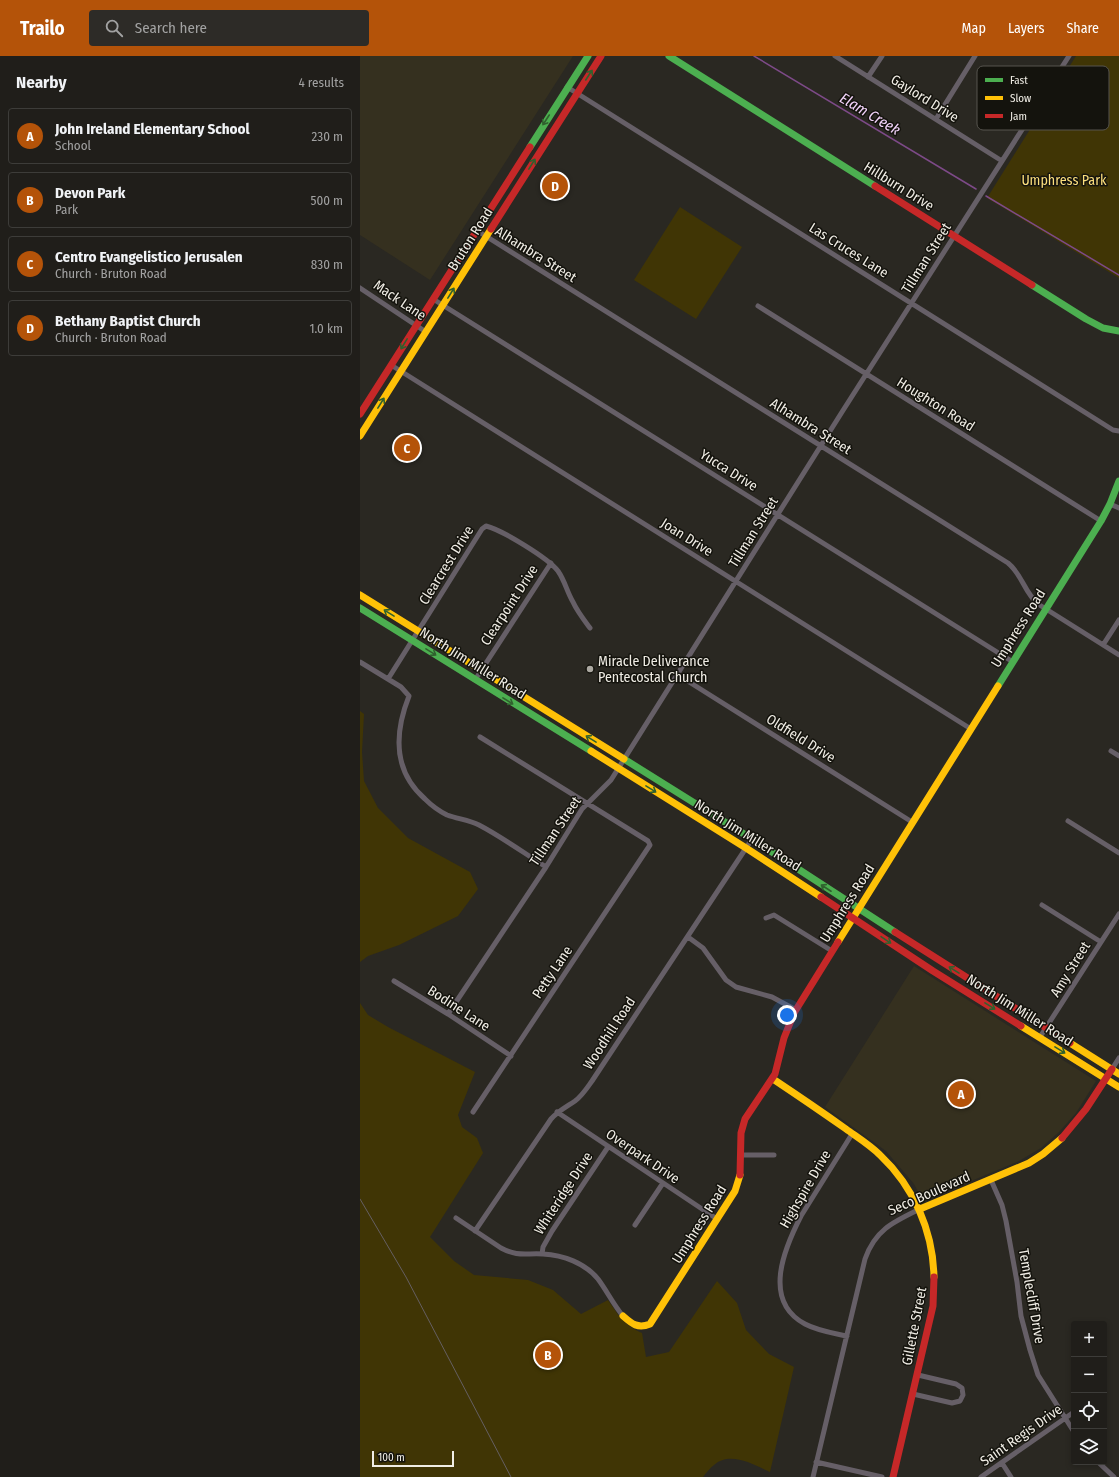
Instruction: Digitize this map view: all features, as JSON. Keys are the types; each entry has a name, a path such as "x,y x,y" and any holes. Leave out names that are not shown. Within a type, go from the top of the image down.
{"main road":[{"name":"Bruton Road","path":"360,414 588,56"},
{"name":"Bruton Road","path":"360,436 601,56"},
{"name":"Hillburn Drive","path":"669,56 1086,319 1103,328 1119,331"},
{"path":"502,190 511,197"},
{"name":"Umphress Road","path":"623,1316 637,1326 644,1327 650,1324 738,1185 741,1155 741,1134 743,1125 773,1079 778,1067 784,1038 796,1010 1101,521 1119,482"},
{"name":"North Jim Miller Road","path":"360,594 752,839 939,961 1119,1074"},
{"name":"North Jim Miller Road","path":"360,608 746,848 933,971 1119,1087"},
{"path":"933,971 939,961"},
{"name":"Seco Boulevard","path":"920,1210 992,1180 1035,1159 1057,1143 1069,1132 1080,1118 1112,1069"},
{"name":"Gillette Street","path":"773,1079 879,1154 908,1188 920,1210 934,1255 936,1290 918,1374 893,1477"}],"street":[{"name":"Gaylord Drive","path":"835,56 1002,161"},
{"path":"868,77 882,56"},
{"path":"936,119 975,56"},
{"name":"Tillman Street","path":"1063,66 1069,56"},
{"name":"Las Cruces Lane","path":"567,87 1113,430 1119,431"},
{"name":"Tillman Street","path":"448,1014 546,867 582,809 608,784 1022,130"},
{"name":"Alhambra Street","path":"476,230 1008,563 1020,576 1028,594 1032,599 1119,655"},
{"name":"Mack Lane","path":"360,288 426,332"},
{"name":"Yucca Drive","path":"432,299 1013,662"},
{"name":"Houghton Road","path":"758,306 1101,521"},
{"name":"Joan Drive","path":"391,365 970,729"},
{"path":"1110,504 1119,508"},
{"name":"Clearcrest Drive","path":"388,679 482,529 486,526 502,533 551,563"},
{"path":"551,563 562,577 573,602 590,628"},
{"name":"Clearpoint Drive","path":"475,680 551,563"},
{"path":"1103,645 1119,620"},
{"path":"360,662 401,687 409,696 401,722 398,740 400,761 407,778 419,794 433,806 448,815 465,819 482,827 546,867"},
{"name":"Oldfield Drive","path":"676,677 686,680 912,822"},
{"path":"480,737 587,803"},
{"path":"1111,751 1119,756"},
{"name":"Petty Lane","path":"473,1112 648,850 648,841 587,803"},
{"path":"1068,821 1119,853"},
{"name":"Woodhill Road","path":"475,1231 551,1119 557,1112 584,1092 752,839"},
{"path":"1042,905 1101,942"},
{"name":"Amy Street","path":"1040,1037 1119,914"},
{"path":"766,918 774,915 832,951"},
{"path":"688,936 703,948 726,980 736,987 772,997 796,1010"},
{"name":"Bodine Lane","path":"394,981 448,1014 511,1056"},
{"name":"Seco Boulevard","path":"1112,1069 1119,1058"},
{"name":"Overpark Drive","path":"557,1112 717,1219"},
{"name":"Highspire Drive","path":"846,1336 814,1328 795,1318 785,1305 779,1280 782,1264 794,1229 852,1134"},
{"name":"Whiteridge Drive","path":"542,1254 543,1247 552,1231 608,1147"},
{"path":"741,1155 774,1155"},
{"name":"Templecliff Drive","path":"992,1180 1002,1205 1006,1221 1017,1282 1021,1316 1038,1375 1072,1429"},
{"path":"635,1226 663,1183"},
{"name":"Seco Boulevard","path":"813,1477 865,1259 873,1241 886,1228 896,1220 920,1210"},
{"path":"456,1218 508,1252 523,1255 542,1254 567,1258 589,1271 598,1279 623,1316"},
{"path":"913,1394 952,1403 960,1401 963,1395 962,1388 956,1384 918,1374"},
{"name":"Saint Regis Drive","path":"981,1477 1071,1414"},
{"path":"816,1462 882,1477"},
{"path":"1002,1463 1011,1477"},
{"path":"1101,1465 1114,1477"}],"shaded area":[{"path":"360,56 573,56 430,280 360,235"},
{"path":"914,966 1096,1081 1076,1113 1059,1132 1041,1148 1019,1161 923,1201 914,1184 886,1151 825,1107"}],"green space":[{"name":"Umphress Park","path":"1076,56 1119,56 1119,278 987,198 1030,130 1109,130 1109,66 1070,66"},
{"path":"680,207 742,247 696,319 634,280"},
{"path":"360,711 364,714 362,752 364,781 378,808 408,838 470,872 478,889 458,916 399,945 368,956 360,962"},
{"path":"360,1003 368,1015 388,1027 475,1072 458,1115 462,1127 477,1138 483,1153 430,1237 454,1261 474,1275 528,1280 553,1290 581,1314 608,1300 626,1323 642,1333 646,1357 669,1352 717,1281 737,1303 746,1330 769,1354 794,1367 770,1472 742,1460 727,1459 714,1465 703,1477 360,1477"}],"waterway":[{"name":"Elam Creek","path":"754,56 976,189"},
{"name":"Elam Creek","path":"986,196 1119,275"}],"tram line":[{"path":"360,1199 406,1277 511,1477"}],"traffic: fast":[{"path":"530,147 588,56"},
{"path":"669,56 875,186"},
{"path":"1032,285 1103,328 1119,331"},
{"path":"998,686 1101,521 1110,504 1119,481"},
{"path":"360,608 591,751"},
{"path":"624,759 752,839 895,932"}],"traffic: slow":[{"path":"360,436 491,229"},
{"path":"360,595 624,759"},
{"path":"838,942 998,686"},
{"path":"591,751 821,897"},
{"path":"1021,1026 1119,1087"},
{"path":"1070,1043 1119,1074"},
{"path":"773,1079 868,1144 903,1181 912,1196 925,1227 930,1243 934,1277"},
{"path":"920,1209 1029,1163 1043,1154 1062,1138"},
{"path":"623,1316 635,1325 642,1326 650,1324 735,1191 740,1175"}],"traffic: jam":[{"path":"491,229 601,56"},
{"path":"360,414 530,147"},
{"path":"875,186 1032,285"},
{"path":"821,897 933,971 1021,1026"},
{"path":"895,932 1070,1043"},
{"path":"740,1175 741,1133 745,1119 775,1074 784,1038 794,1013 838,942"},
{"path":"1062,1138 1086,1109 1112,1069"},
{"path":"893,1477 933,1306 934,1277"}],"place":[{"name":"Bethany Baptist Church","path":"555,186"},
{"name":"Centro Evangelistico Jerusalen","path":"407,448"},
{"name":"Miracle Deliverance Pentecostal Church","path":"590,669"},
{"name":"John Ireland Elementary School","path":"961,1094"},
{"name":"Devon Park","path":"548,1355"}]}
